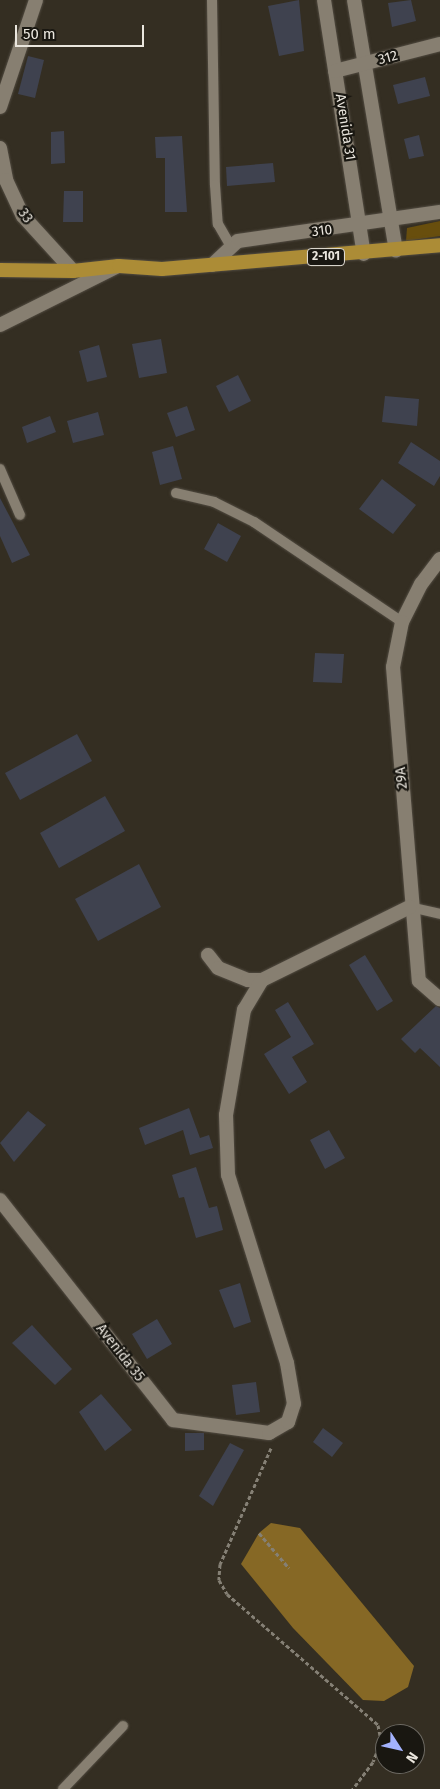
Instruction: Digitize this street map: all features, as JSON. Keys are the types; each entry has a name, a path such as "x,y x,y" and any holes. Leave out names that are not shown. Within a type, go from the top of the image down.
{"main road":[{"name":"2-101","path":"0,270 73,271 119,266 162,269 364,254 440,245"}],"street":[{"path":"0,108 36,0"},
{"name":"Avenida 31","path":"324,0 364,254"},
{"path":"354,0 396,251"},
{"name":"312","path":"335,71 440,44"},
{"name":"33","path":"0,148 6,180 23,216 73,271"},
{"name":"310","path":"212,265 238,241 361,226 440,212"},
{"path":"0,325 119,266"},
{"name":"29A","path":"440,559 421,584 402,622 393,667 410,907 419,981 440,1000"},
{"path":"280,1427 288,1422 294,1404 287,1364 228,1175 226,1115 244,1010 262,980 410,907"},
{"path":"208,955 218,968 262,980"},
{"name":"Avenida 35","path":"0,1200 173,1420 269,1433 280,1427"}],"lane":[{"path":"212,0 218,224 232,248"},
{"path":"0,469 20,515"},
{"path":"176,493 214,502 254,522 402,622"},
{"path":"410,907 440,914"},
{"path":"63,1789 123,1726"}],"path":[{"path":"280,1427 220,1564 219,1580 227,1594 378,1724 381,1741 373,1762 353,1789"},
{"path":"259,1533 290,1568"}],"shaded area":[{"path":"440,221 440,236 406,241 407,228"},
{"path":"271,1523 300,1528 414,1666 408,1687 384,1701 363,1700 293,1628 241,1564 259,1533"}],"building":[{"path":"299,0 304,51 279,56 268,6"},
{"path":"411,0 416,21 392,27 388,3"},
{"path":"28,56 44,60 35,98 18,94"},
{"path":"425,77 430,96 398,104 393,85"},
{"path":"64,131 65,163 51,164 51,132"},
{"path":"419,135 424,156 409,159 404,139"},
{"path":"182,136 187,212 165,212 165,158 156,158 155,137"},
{"path":"273,163 275,182 227,186 226,167"},
{"path":"64,191 83,191 83,222 63,222"},
{"path":"161,339 167,373 139,378 132,344"},
{"path":"99,345 107,377 87,382 79,351"},
{"path":"238,375 251,401 229,412 216,386"},
{"path":"385,396 419,399 417,426 382,422"},
{"path":"187,406 195,430 176,437 167,413"},
{"path":"98,412 104,435 73,443 67,421"},
{"path":"50,416 56,432 27,443 22,427"},
{"path":"411,442 440,461 440,476 434,486 398,463"},
{"path":"173,446 182,479 160,485 152,452"},
{"path":"382,479 416,505 393,534 359,509"},
{"path":"0,498 30,555 12,563 0,536"},
{"path":"218,523 241,536 227,562 204,549"},
{"path":"315,653 344,654 342,683 313,682"},
{"path":"77,734 92,761 20,800 5,773"},
{"path":"105,796 125,831 59,868 40,833"},
{"path":"139,864 161,907 98,941 75,899"},
{"path":"365,955 393,1001 377,1011 349,965"},
{"path":"288,1002 314,1044 292,1057 307,1082 289,1094 264,1054 291,1037 275,1010"},
{"path":"436,1006 440,1008 440,1067 420,1048 415,1053 401,1039"},
{"path":"189,1108 200,1138 209,1135 213,1148 190,1155 183,1130 145,1145 139,1128"},
{"path":"28,1111 46,1125 14,1162 0,1143"},
{"path":"329,1130 345,1158 325,1169 310,1140"},
{"path":"196,1167 209,1208 217,1206 223,1230 196,1238 184,1197 179,1198 172,1175"},
{"path":"240,1283 251,1322 234,1328 219,1290"},
{"path":"157,1319 172,1344 147,1359 132,1334"},
{"path":"32,1325 72,1369 55,1385 12,1343"},
{"path":"256,1382 260,1412 236,1415 232,1385"},
{"path":"101,1394 132,1430 105,1451 79,1412"},
{"path":"323,1428 343,1443 332,1457 313,1442"},
{"path":"185,1433 204,1433 204,1450 185,1451"},
{"path":"230,1443 244,1450 213,1506 199,1496"}]}
